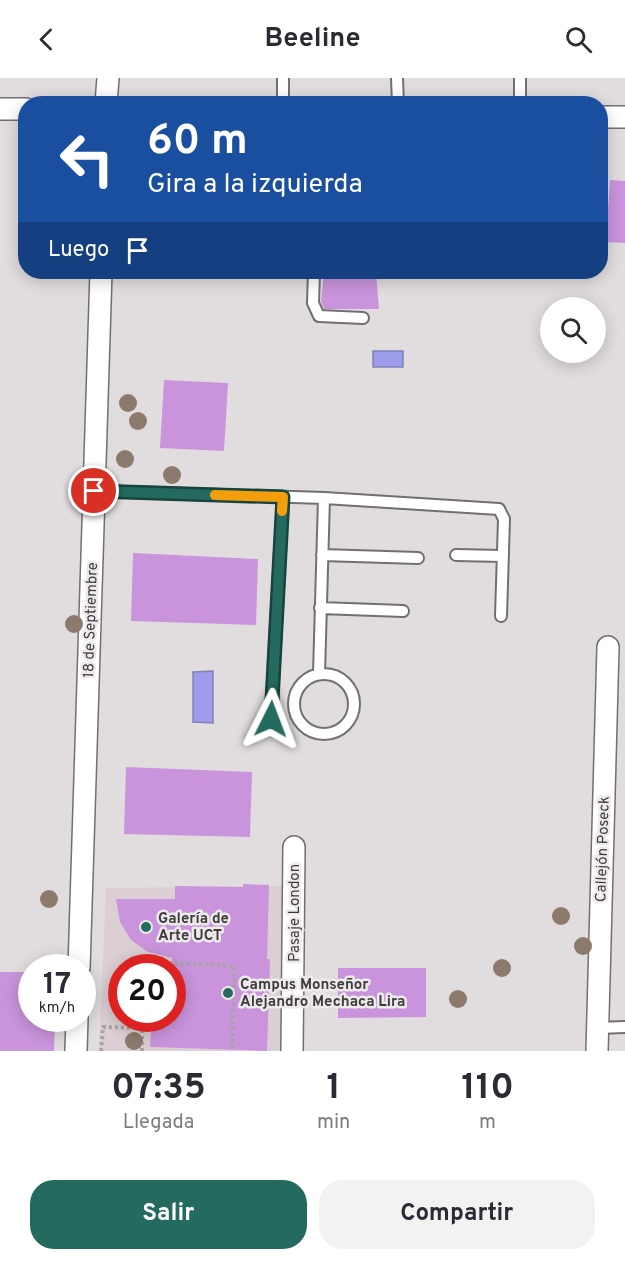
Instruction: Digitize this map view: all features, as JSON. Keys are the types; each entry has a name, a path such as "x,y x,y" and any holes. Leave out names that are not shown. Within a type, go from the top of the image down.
{"street":[{"path":"107,96 108,78"},
{"path":"0,109 18,109"},
{"path":"608,117 625,117"},
{"name":"18 de Septiembre","path":"79,954 101,279"},
{"name":"Callejón Poseck","path":"597,1051 608,647"},
{"name":"Pasaje London","path":"292,1051 294,847"},
{"path":"76,1051 77,1032"}],"lane":[{"path":"283,78 283,96"},
{"path":"397,78 398,96"},
{"path":"520,78 520,96"},
{"path":"314,279 313,303 319,315 363,318"},
{"path":"94,491 324,498 499,509 504,519 501,616"},
{"path":"271,719 283,497"},
{"path":"319,674 324,498"},
{"path":"322,555 418,558"},
{"path":"456,555 503,556"},
{"path":"320,608 403,611"},
{"path":"319,674 339,677 352,692 355,701 354,711 344,727 327,734 317,734 300,723 294,703 301,684 319,674"},
{"path":"597,1028 625,1027"}],"path":[{"path":"186,964 234,966 232,1051"},
{"path":"101,1051 102,1027 108,1027"},
{"path":"142,1032 142,1051"}],"shaded area":[{"name":"Campus Monseñor Alejandro Mechaca Lira","path":"286,886 284,1051 99,1051 106,888"}],"water":[{"path":"373,351 403,351 403,367 373,367"},
{"path":"213,671 213,723 193,722 193,672"}],"building":[{"path":"610,180 625,181 625,243 608,242"},
{"path":"323,279 377,279 379,309 324,309 321,301"},
{"path":"164,380 228,383 224,451 160,448"},
{"path":"133,553 258,559 256,625 131,621"},
{"path":"126,767 252,772 250,837 124,834"},
{"name":"Campus Monseñor Alejandro Mechaca Lira","path":"243,884 269,885 267,959 270,959 267,1051 150,1047 151,1032 186,1032 186,954 148,952 131,940 120,922 116,899 175,899 175,886 243,887"},
{"path":"338,968 426,968 426,1017 338,1018"},
{"path":"0,972 18,972 18,1032 55,1032 54,1051 0,1051"}],"slow traffic":[{"path":"215,495 283,497 282,511"}],"place":[{"name":"Galería de Arte UCT","path":"146,927"},
{"name":"Campus Monseñor Alejandro Mechaca Lira","path":"228,993"}],"route":[{"path":"94,491 283,497 271,719"}]}
